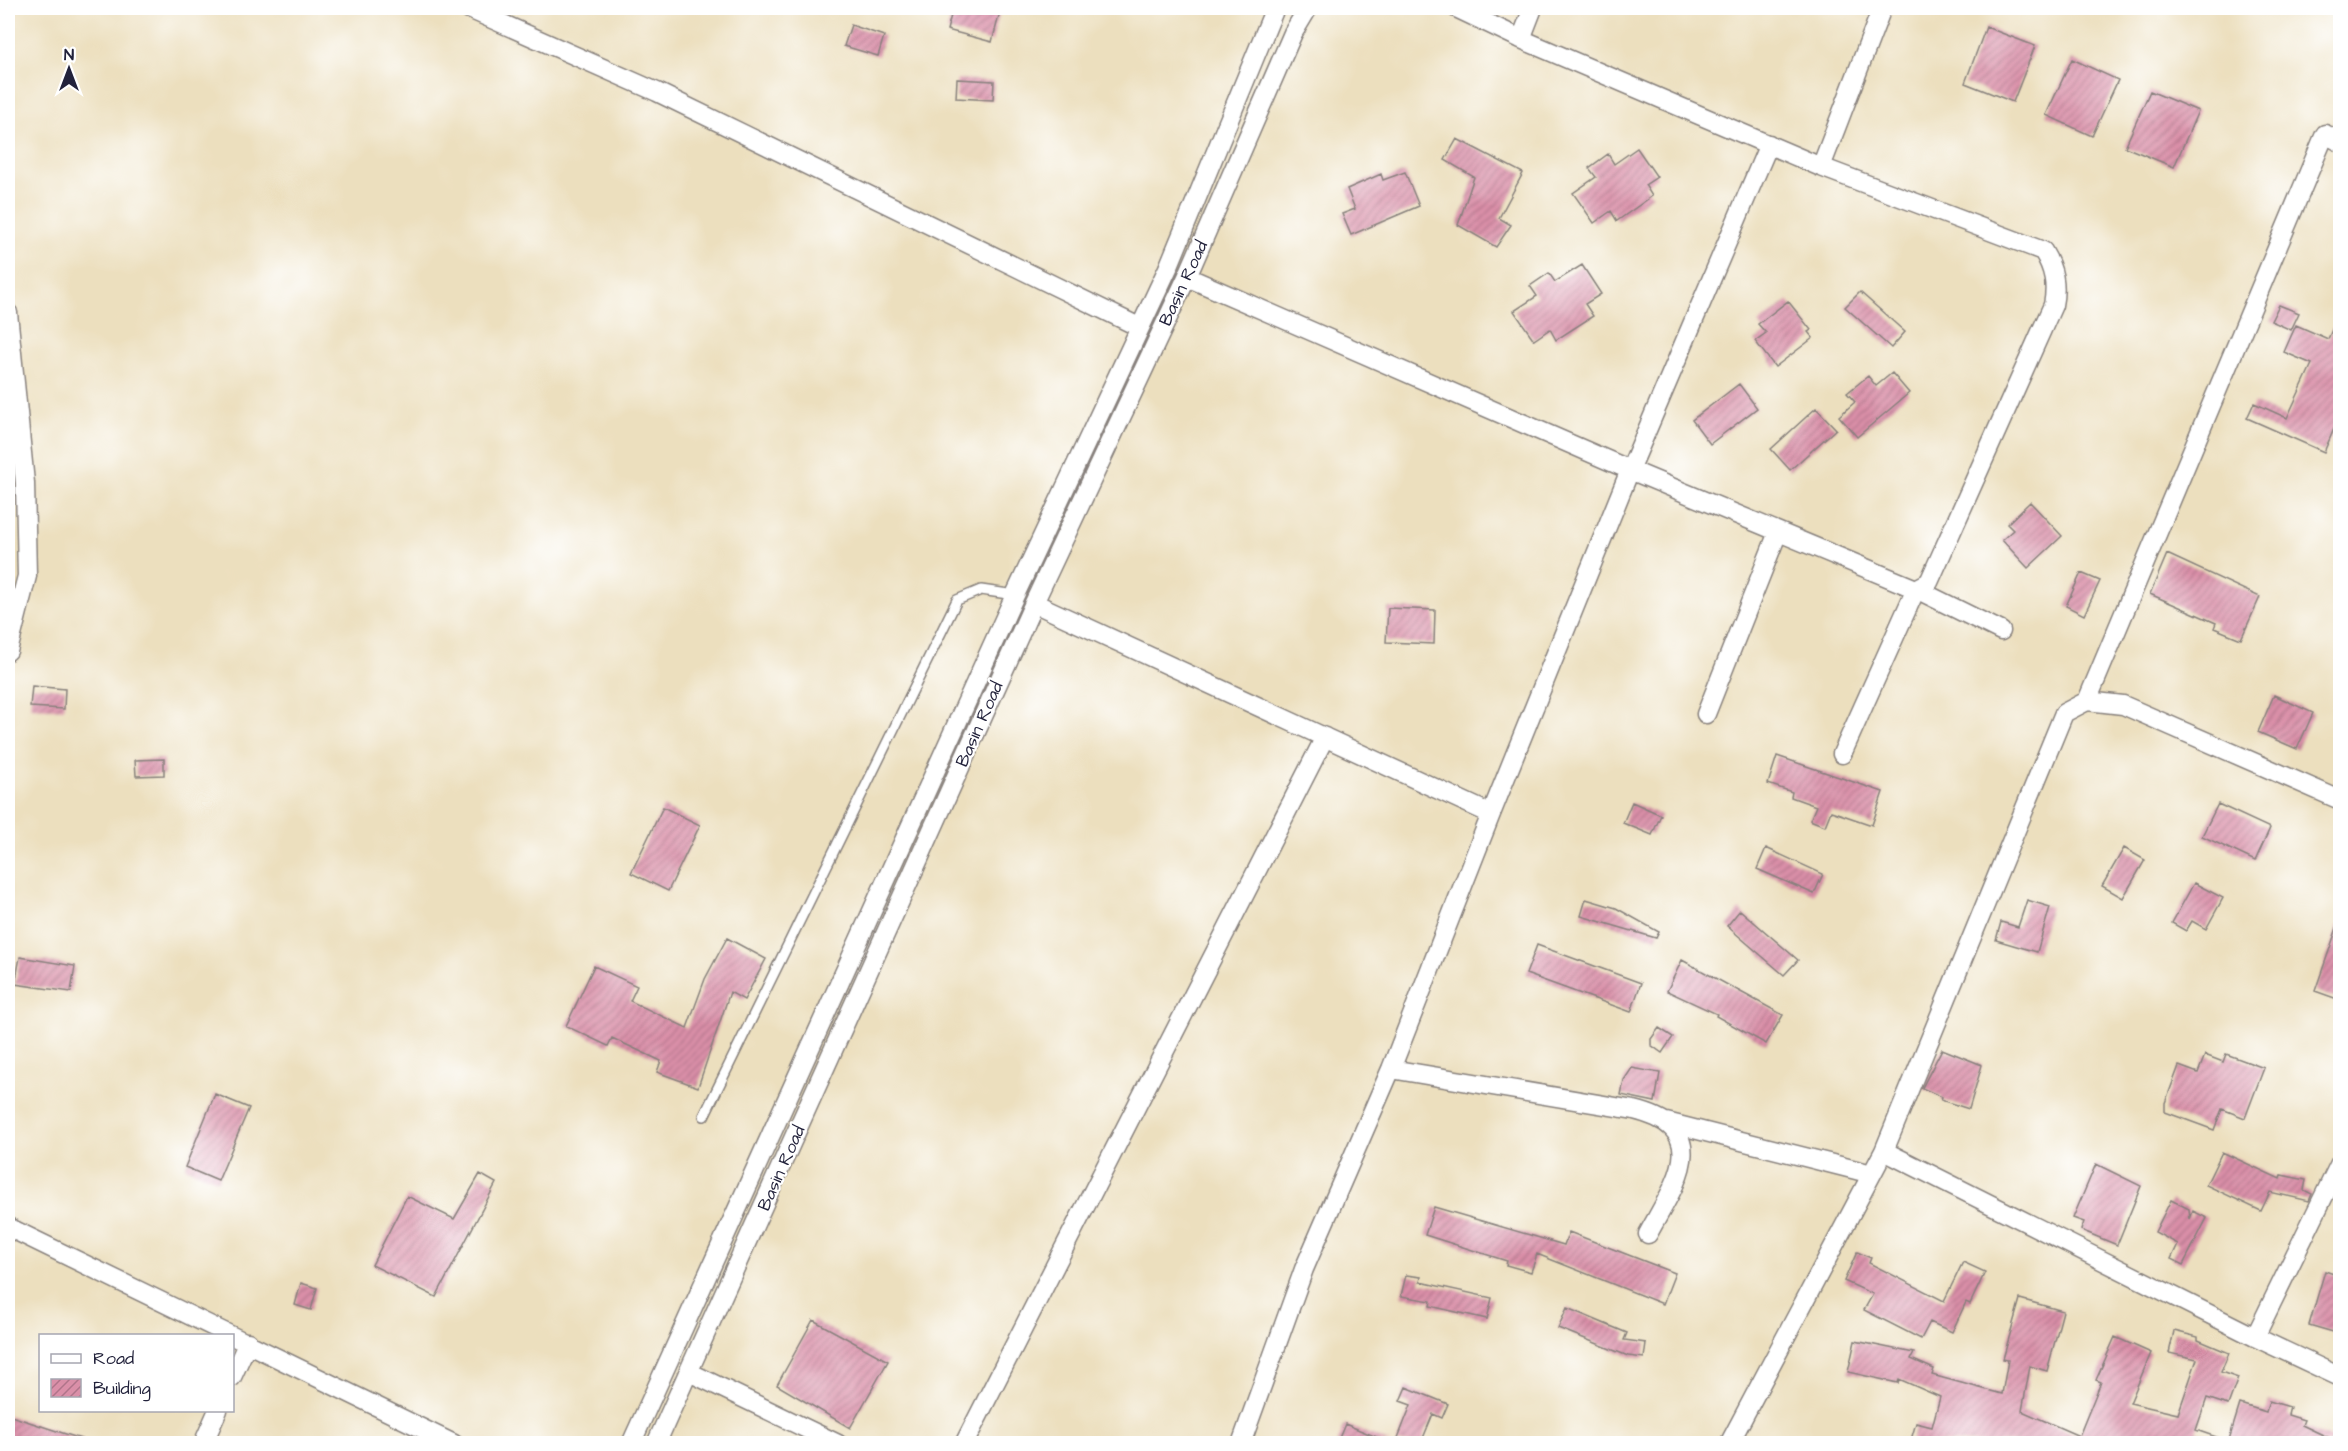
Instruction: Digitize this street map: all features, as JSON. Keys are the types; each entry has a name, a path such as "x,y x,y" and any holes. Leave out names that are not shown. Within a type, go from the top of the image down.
{"street":[{"path":"467,8 668,97 1138,327"},
{"name":"Basin Road","path":"631,1443 1015,595 1138,327 1168,268 1275,8"},
{"name":"Basin Road","path":"656,1443 1034,603 1187,277 1293,33 1308,8"},
{"path":"1456,8 1521,39 1821,167 2043,251 2051,264 2056,289 2053,305 1929,582 1916,589 1842,754"},
{"path":"1521,39 1533,8"},
{"path":"1821,167 1882,8"},
{"path":"2087,701 2325,134 2340,142"},
{"path":"1241,1443 1304,1269 1391,1069 1630,470 1769,144"},
{"path":"1187,277 1630,470 1916,589 2001,631"},
{"path":"8,314 24,483 27,576 8,651"},
{"path":"1706,714 1778,532"},
{"path":"1034,603 1491,814"},
{"path":"1732,1442 1884,1151 2064,713 2087,701 2123,705 2340,800"},
{"path":"964,1443 1324,737"},
{"path":"883,884 904,892"},
{"path":"1391,1069 1634,1110 1666,1122 1872,1174"},
{"path":"1648,1234 1683,1168 1683,1152 1677,1134 1666,1122"},
{"path":"1884,1151 2255,1337 2340,1377"},
{"path":"2255,1337 2340,1163"},
{"path":"8,1227 231,1334"},
{"path":"234,1335 454,1443"},
{"path":"234,1373 248,1342"},
{"path":"689,1372 838,1443"},
{"path":"203,1443 217,1412"}],"lane":[{"path":"704,1116 957,600 981,590 1015,595"}],"building":[{"path":"953,8 1001,8 992,42 947,30"},
{"path":"851,25 884,36 878,56 844,46"},
{"path":"1986,27 2035,46 2013,102 1965,83"},
{"path":"2072,59 2118,80 2092,136 2046,115"},
{"path":"957,79 994,81 993,100 956,98"},
{"path":"2150,91 2198,111 2174,167 2125,147"},
{"path":"1457,139 1523,173 1499,218 1511,225 1496,247 1458,225 1474,177 1445,160"},
{"path":"1637,148 1657,177 1645,185 1652,196 1617,221 1611,211 1594,223 1573,193 1596,177 1589,168 1608,154 1614,164"},
{"path":"1405,172 1419,206 1351,235 1342,214 1355,209 1347,189 1381,174 1383,180"},
{"path":"1582,265 1601,294 1585,304 1593,316 1556,340 1550,329 1534,340 1514,311 1537,296 1530,286 1549,273 1555,282"},
{"path":"1860,292 1905,332 1891,348 1845,307"},
{"path":"1788,301 1811,330 1808,332 1813,338 1775,367 1755,341 1766,333 1758,324"},
{"path":"2279,305 2299,313 2291,330 2271,321"},
{"path":"2340,311 2340,415 2324,452 2247,418 2254,403 2287,418 2312,364 2284,352 2296,325 2328,339"},
{"path":"1892,373 1909,393 1857,437 1839,416 1855,402 1847,393 1868,376 1876,386"},
{"path":"1739,384 1757,408 1710,444 1692,420"},
{"path":"1816,408 1836,429 1790,470 1771,449"},
{"path":"2030,502 2062,536 2028,568 2002,540 2013,530 2007,524"},
{"path":"2167,554 2260,597 2241,639 2214,628 2216,623 2150,594"},
{"path":"2081,573 2100,581 2084,615 2066,606"},
{"path":"1388,608 1435,610 1434,644 1386,642"},
{"path":"32,686 65,689 64,709 30,707"},
{"path":"2274,695 2313,713 2297,749 2258,732"},
{"path":"1777,756 1883,792 1872,825 1831,811 1825,826 1810,820 1816,806 1791,797 1792,792 1768,784"},
{"path":"164,759 164,775 136,776 135,760"},
{"path":"1632,802 1661,815 1652,835 1623,823"},
{"path":"2218,804 2270,828 2255,861 2202,836"},
{"path":"663,807 700,825 668,891 631,873"},
{"path":"1766,848 1823,874 1814,894 1757,869"},
{"path":"2124,848 2145,860 2123,898 2102,886"},
{"path":"2194,883 2223,898 2206,929 2192,921 2186,931 2172,923"},
{"path":"1586,899 1616,908 1659,932 1656,938 1581,916"},
{"path":"2027,900 2050,907 2037,952 1996,940 2001,922 2018,927"},
{"path":"1740,910 1798,960 1784,975 1727,926"},
{"path":"2338,925 2340,925 2340,1000 2315,991"},
{"path":"727,938 766,959 744,1000 730,992 698,1087 657,1072 661,1061 612,1038 608,1046 566,1026 594,966 637,986 630,1001 687,1028 705,979"},
{"path":"1537,945 1641,983 1631,1012 1526,974"},
{"path":"20,957 75,966 71,992 15,984"},
{"path":"1682,960 1783,1015 1766,1044 1716,1016 1717,1014 1667,991"},
{"path":"1659,1028 1673,1037 1662,1053 1651,1045 1651,1039"},
{"path":"1942,1049 1982,1065 1969,1109 1941,1100 1942,1097 1922,1088"},
{"path":"2226,1054 2264,1068 2245,1118 2222,1109 2214,1130 2165,1112 2165,1103 2179,1066 2198,1073 2205,1055 2223,1062"},
{"path":"1632,1068 1660,1073 1655,1102 1621,1095 1624,1080"},
{"path":"215,1094 249,1108 218,1181 185,1167"},
{"path":"2222,1152 2280,1179 2281,1175 2306,1180 2304,1190 2312,1194 2309,1201 2270,1192 2261,1211 2206,1185"},
{"path":"2096,1164 2141,1186 2117,1245 2081,1230 2084,1222 2073,1218"},
{"path":"480,1174 496,1183 436,1297 372,1265 407,1196 454,1219"},
{"path":"2171,1200 2189,1209 2190,1219 2193,1211 2207,1218 2183,1265 2171,1259 2178,1244 2155,1232"},
{"path":"1434,1207 1564,1245 1569,1232 1675,1273 1663,1304 1537,1254 1531,1272 1506,1265 1507,1261 1425,1235"},
{"path":"1857,1252 1871,1258 1869,1263 1944,1301 1963,1262 1985,1272 1970,1304 1966,1302 1952,1332 1930,1322 1921,1339 1864,1310 1873,1294 1844,1281"},
{"path":"2325,1271 2340,1276 2340,1334 2309,1325"},
{"path":"1406,1275 1421,1277 1420,1282 1492,1298 1487,1319 1430,1306 1431,1301 1401,1296"},
{"path":"301,1283 317,1288 311,1310 295,1305"},
{"path":"2020,1299 2063,1311 2047,1371 2030,1366 2022,1411 2079,1436 2101,1382 2096,1380 2115,1337 2151,1353 2130,1403 2178,1414 2197,1359 2169,1353 2174,1331 2198,1337 2198,1340 2229,1353 2221,1372 2238,1378 2228,1405 2207,1398 2196,1430 2228,1441 2228,1443 1910,1443 1916,1423 1932,1427 1940,1397 1899,1379 1898,1383 1848,1372 1855,1341 1914,1353 1911,1359 1934,1369 1932,1375 2002,1394 2008,1360 2003,1359"},
{"path":"1567,1308 1627,1333 1624,1340 1646,1343 1644,1358 1628,1356 1558,1328"},
{"path":"813,1320 888,1361 850,1428 777,1385"},
{"path":"1406,1387 1448,1404 1442,1418 1433,1414 1421,1443 1396,1443 1411,1405 1400,1401"},
{"path":"2269,1401 2290,1407 2288,1415 2304,1420 2302,1425 2340,1443 2228,1443 2240,1404 2266,1412"},
{"path":"8,1415 84,1440 83,1443 8,1443"},
{"path":"1345,1424 1391,1443 1337,1443"}]}
